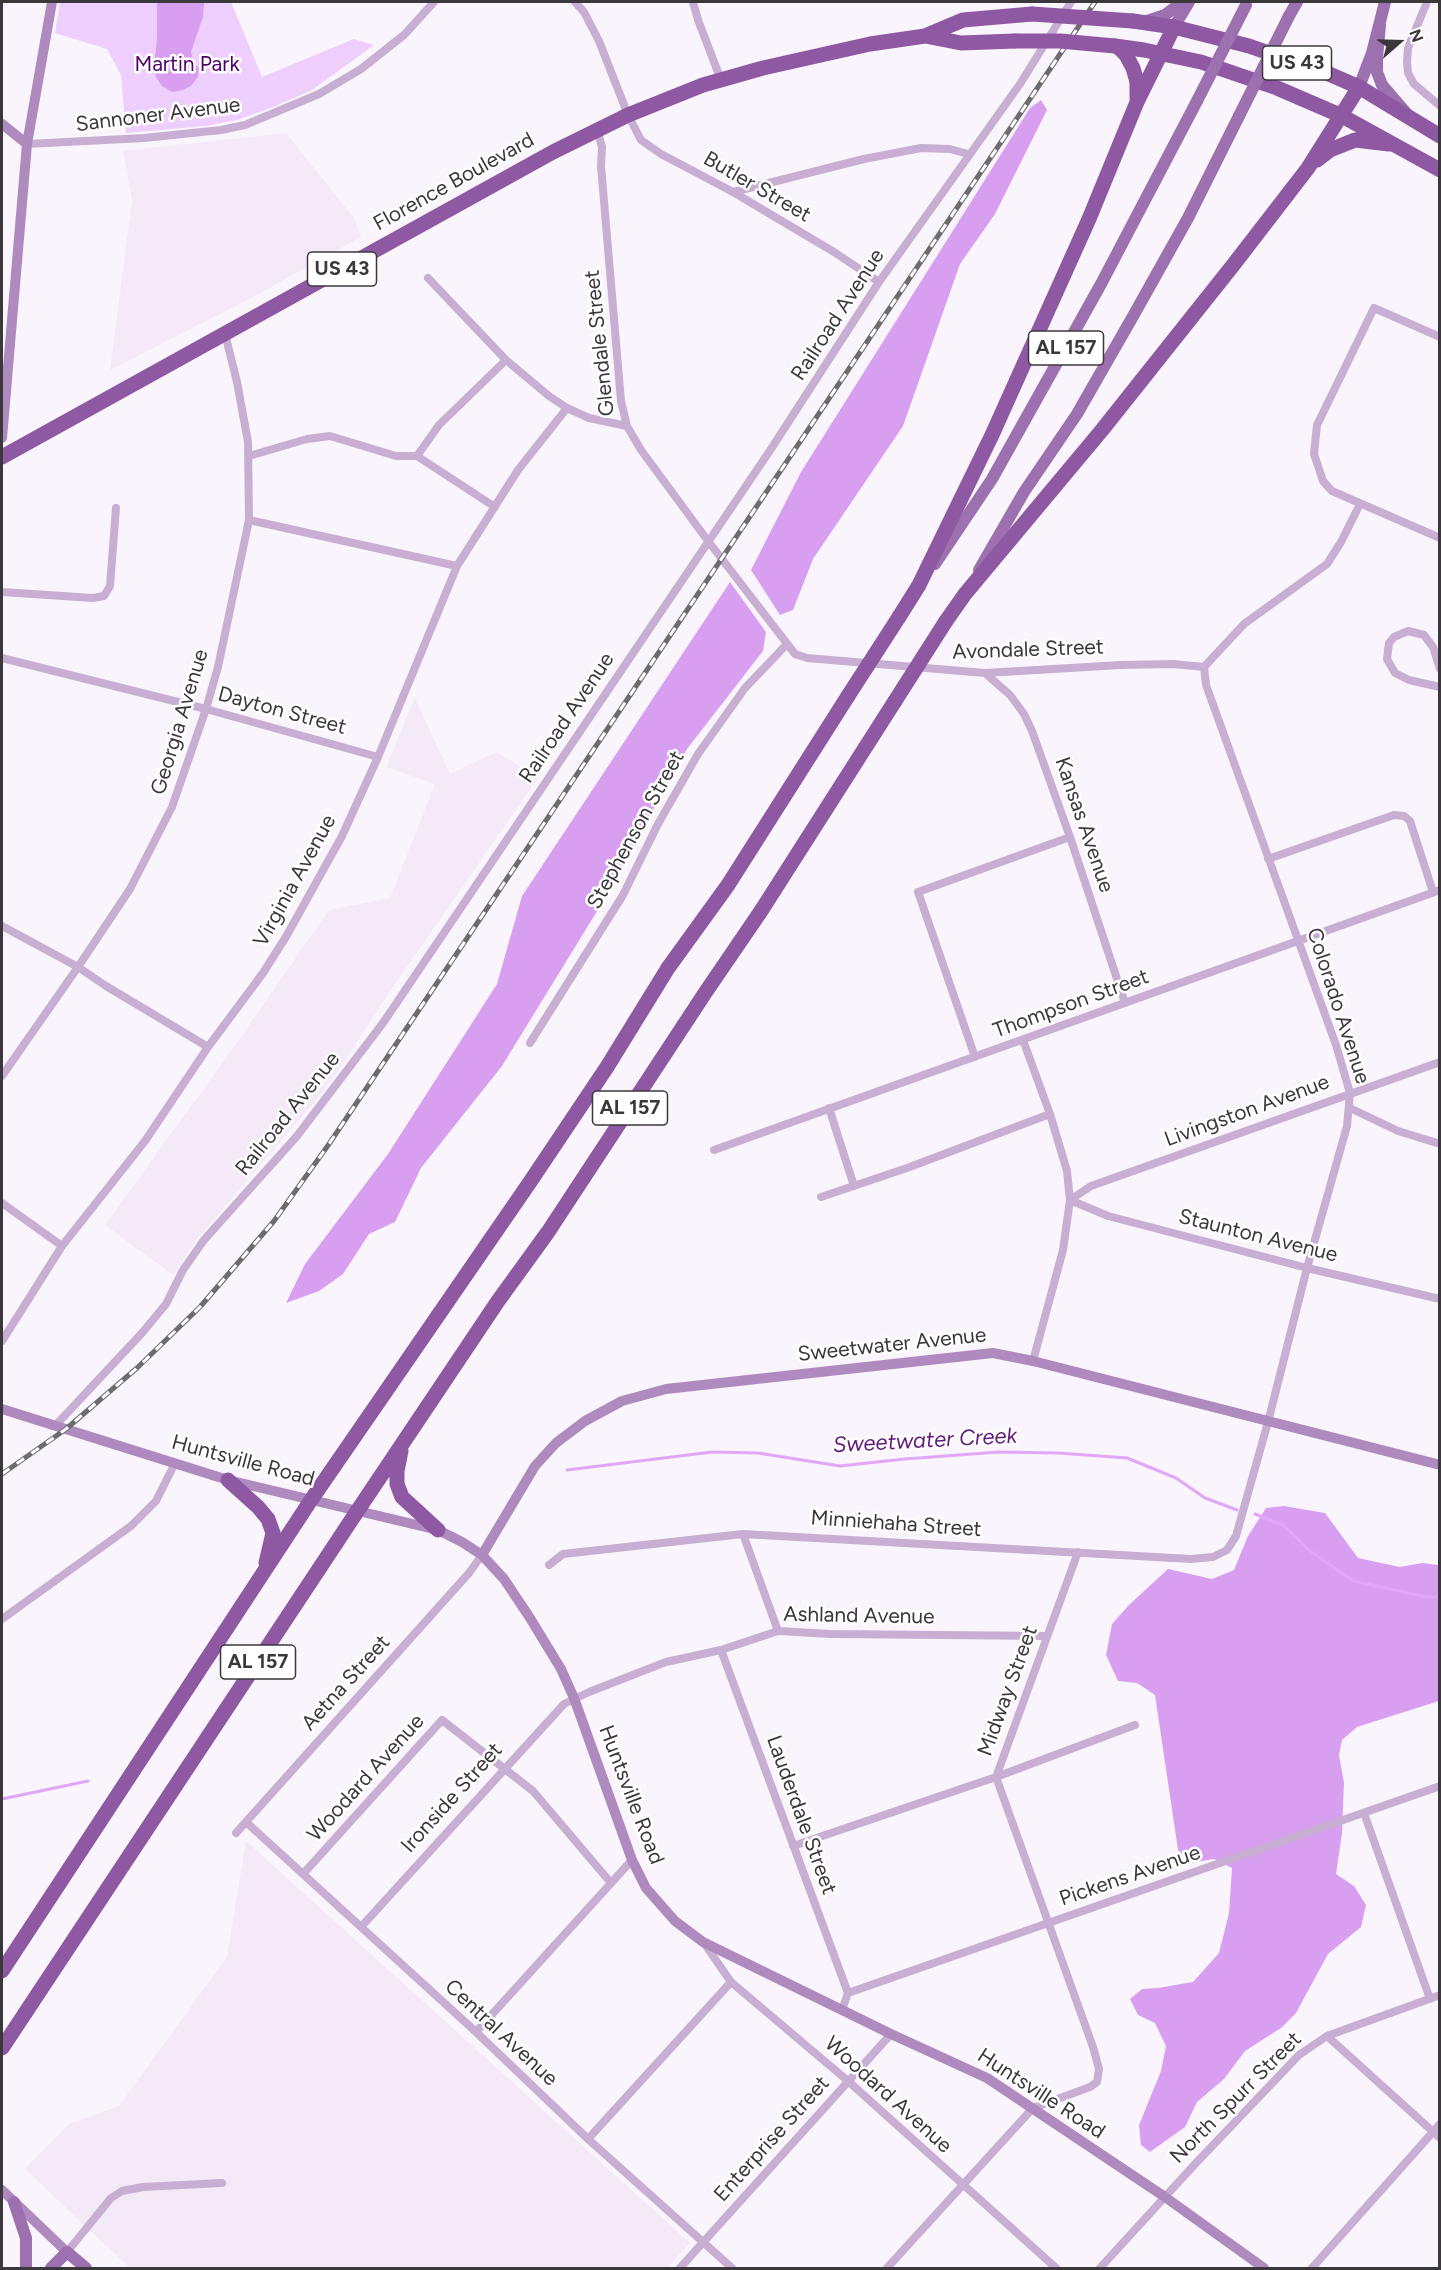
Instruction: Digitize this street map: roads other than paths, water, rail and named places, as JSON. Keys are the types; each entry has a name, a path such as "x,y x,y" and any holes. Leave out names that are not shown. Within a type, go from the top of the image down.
{"highway":[{"name":"Florence Boulevard","path":"2,457 553,152 628,115 721,80 828,52 925,36 963,20 1032,14 1174,27 1249,46 1329,74 1359,87 1440,136"},
{"path":"919,585 1034,345 1137,102 1174,27"},
{"name":"Florence Boulevard","path":"925,36 961,43 1060,41 1160,53 1201,62 1277,88 1342,116 1440,170"},
{"path":"1116,47 1126,55 1133,68 1137,82 1137,102"},
{"path":"965,594 1182,330 1308,168 1359,87"},
{"path":"1308,168 1330,150 1354,140 1398,146"},
{"name":"AL 157","path":"2,1971 311,1500 568,1125 668,968 728,885 919,585"},
{"name":"AL 157","path":"2,2048 358,1510 498,1301 554,1223 705,993 762,911 965,594"},
{"path":"403,1443 397,1471 397,1484 402,1497 438,1530"},
{"path":"228,1480 258,1507 268,1519 273,1533 262,1576"}],"main road":[{"path":"2,438 3,389 27,144 52,2"},
{"path":"1138,22 1165,15 1182,2"},
{"path":"1174,27 1189,2"},
{"name":"AL 157","path":"965,594 1024,492 1077,414 1188,218 1296,2"},
{"path":"1359,87 1380,25 1385,2"},
{"name":"AL 157","path":"919,585 992,479 1101,284 1247,3"},
{"path":"1380,25 1377,72 1382,85 1412,119"},
{"path":"2,123 27,144"},
{"name":"Sweetwater Avenue","path":"482,1555 535,1466 556,1443 585,1421 622,1401 666,1389 993,1353 1033,1361 1440,1465"},
{"name":"Huntsville Road","path":"2,1409 228,1480 438,1530 482,1555 504,1579 561,1669 574,1698 632,1860 646,1887 675,1921 703,1942 987,2078 1165,2197 1264,2268"},
{"path":"2,2190 86,2268"},
{"path":"15,2202 26,2238 26,2268"},
{"path":"51,2268 67,2252"}],"street":[{"name":"Butler Street","path":"575,2 584,12 599,41 628,115 641,140 661,154 733,192 834,252 879,282"},
{"path":"693,2 721,80"},
{"name":"Railroad Avenue","path":"55,1426 166,1304 183,1270 204,1240 297,1136 383,1023 771,449 879,282 1026,74 1071,2"},
{"path":"1427,2 1408,48 1408,73 1414,84 1440,106"},
{"name":"Sannoner Avenue","path":"27,144 144,138 245,125 319,94 360,69 404,35 430,3"},
{"name":"Glendale Street","path":"597,130 602,147 601,166 620,392 627,426 641,450 787,644"},
{"path":"733,192 864,159 921,148 968,154"},
{"path":"428,278 506,360 549,396 567,408 600,422 627,426"},
{"path":"1440,337 1374,308 1317,425 1314,454 1323,481 1332,491 1440,538"},
{"name":"Georgia Avenue","path":"2,1077 130,888 158,837 181,786 206,709 218,667 249,520 249,456 245,418 225,334"},
{"path":"417,456 439,426 506,360"},
{"name":"Virginia Avenue","path":"2,1341 62,1246 145,1141 208,1047 263,974 287,935 342,836 378,757 457,566 518,470 567,408"},
{"path":"249,456 307,439 330,436 396,456 417,456 495,507"},
{"path":"1204,667 1244,624 1328,564 1360,504"},
{"path":"2,592 93,598 104,596 110,586 116,508"},
{"path":"249,520 457,566"},
{"path":"1440,669 1433,647 1424,635 1408,631 1394,637 1389,643 1387,659 1395,673 1409,680 1440,687"},
{"name":"Avondale Street","path":"787,644 795,654 807,658 986,673 1121,665 1173,664 1204,667"},
{"name":"Stephenson Street","path":"530,1042 623,895 658,824 698,754 745,688 787,644"},
{"name":"Dayton Street","path":"2,658 206,709 378,757"},
{"name":"Colorado Avenue","path":"1204,667 1206,685 1336,1045 1350,1093 1347,1126 1236,1536"},
{"name":"Kansas Avenue","path":"986,673 1010,695 1024,714 1036,740 1125,1003"},
{"path":"1268,859 1394,815 1404,816 1410,822 1436,891"},
{"path":"975,1057 918,892 1070,837"},
{"name":"Thompson Street","path":"714,1150 1436,891"},
{"path":"2,926 78,967 208,1047"},
{"path":"1023,1040 1050,1114 1067,1171 1070,1200 1063,1250 1033,1361"},
{"name":"Livingston Avenue","path":"1070,1200 1091,1186 1440,1062"},
{"path":"829,1108 855,1186"},
{"path":"1350,1108 1388,1127 1440,1144"},
{"path":"821,1197 1050,1114"},
{"name":"Staunton Avenue","path":"1070,1200 1108,1216 1307,1268 1440,1299"},
{"path":"2,1203 62,1246"},
{"path":"2,1619 131,1526 156,1501 175,1463"},
{"path":"743,1534 778,1630"},
{"name":"Minniehaha Street","path":"549,1565 563,1554 743,1534 1202,1559 1213,1557 1227,1550 1236,1536"},
{"name":"Midway Street","path":"1033,2108 1090,2087 1097,2082 1099,2069 996,1777 1078,1552"},
{"name":"Aetna Street","path":"236,1833 469,1573 482,1555"},
{"name":"Ashland Avenue","path":"574,1698 666,1662 721,1650 778,1630 831,1634 1047,1636"},
{"name":"Lauderdale Street","path":"721,1650 848,1993"},
{"name":"Ironside Street","path":"361,1927 564,1704 574,1698"},
{"name":"Woodard Avenue","path":"303,1874 442,1720 533,1791 611,1883"},
{"path":"793,1846 996,1777 1136,1725"},
{"name":"Pickens Avenue","path":"848,1993 1440,1786"},
{"path":"1364,1813 1430,1999"},
{"name":"Central Avenue","path":"246,1822 476,2032 588,2139 732,2268"},
{"path":"476,2032 632,1860"},
{"name":"Woodard Avenue","path":"703,1942 731,1982 848,2082 1056,2268"},
{"path":"588,2139 731,1982"},
{"path":"842,2010 848,1993"},
{"name":"North Spurr Street","path":"1100,2268 1299,2055 1327,2036 1440,1995"},
{"name":"Enterprise Street","path":"680,2268 891,2034"},
{"path":"1327,2036 1440,2138"},
{"path":"887,2268 1033,2108"},
{"path":"1312,2268 1440,2124"},
{"path":"67,2252 111,2198 122,2191 143,2187 222,2183"}],"waterway":[{"name":"Sweetwater Creek","path":"567,1470 712,1452 758,1453 840,1466 999,1452 1058,1453 1127,1458 1176,1478 1205,1498 1237,1510"},
{"name":"Sweetwater Creek","path":"1255,1514 1283,1525 1309,1550 1353,1581 1427,1597 1440,1597"},
{"name":"Sweetwater Creek","path":"2,1799 88,1781"}],"railway":[{"path":"2,1474 66,1429 137,1368 200,1307 274,1221 329,1144 1095,2"}],"park label":[{"name":"Martin Park","path":"187,65"}]}
